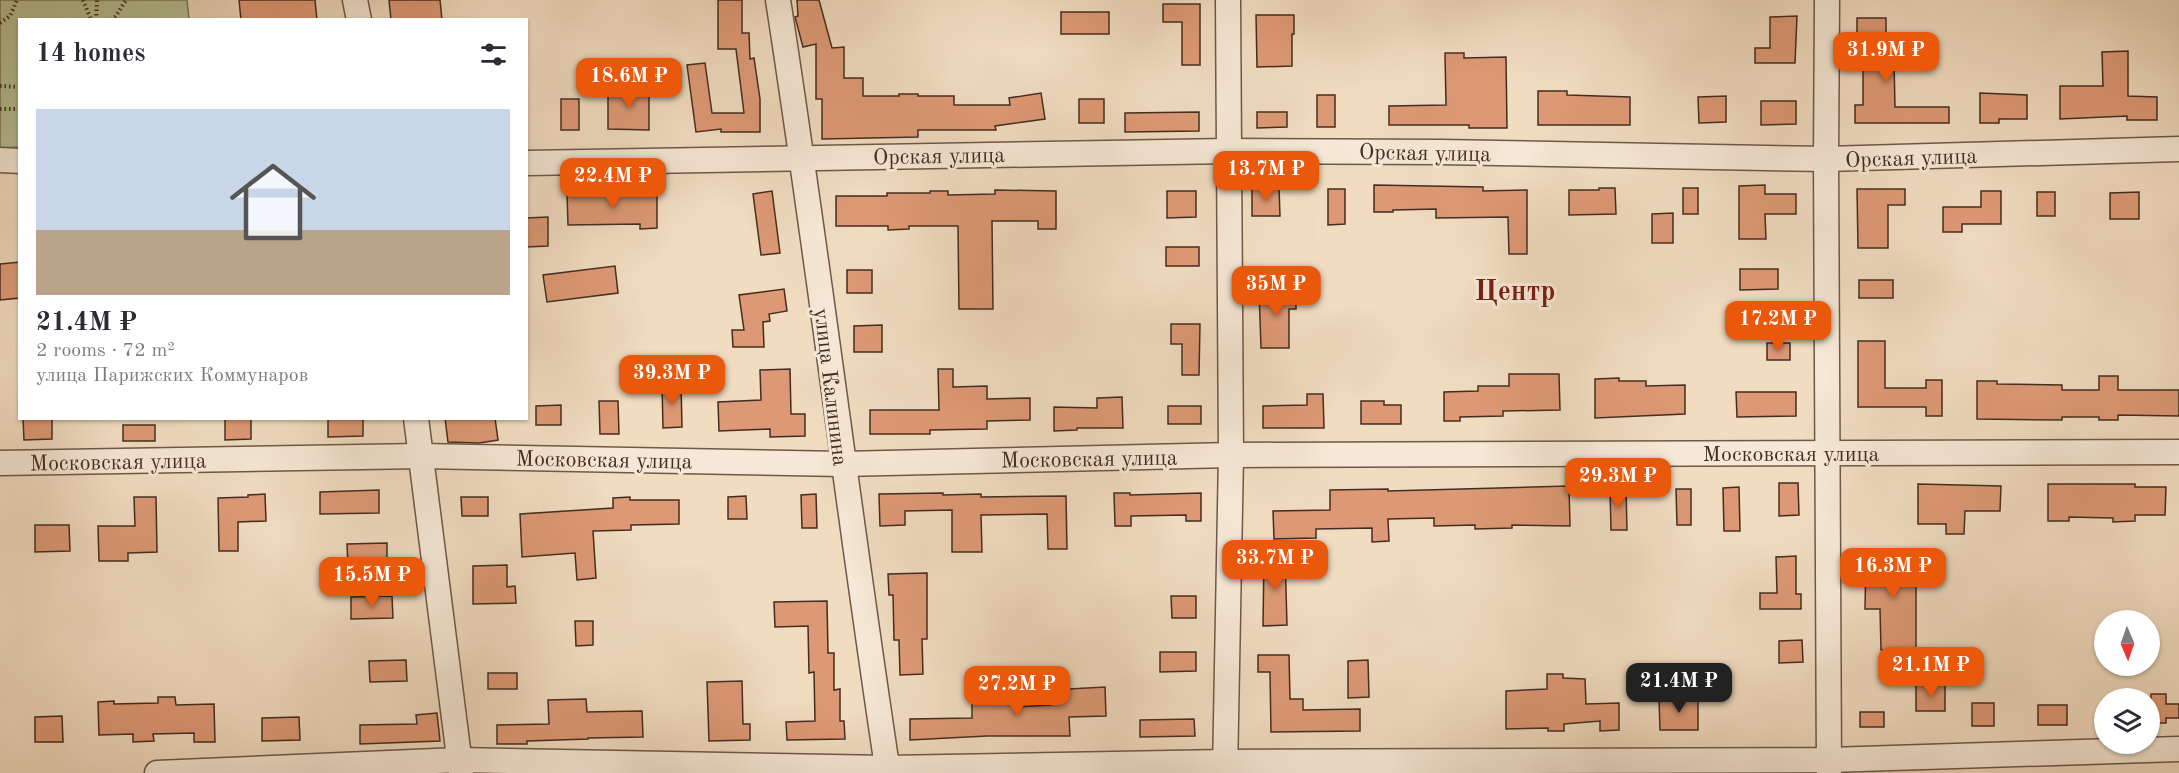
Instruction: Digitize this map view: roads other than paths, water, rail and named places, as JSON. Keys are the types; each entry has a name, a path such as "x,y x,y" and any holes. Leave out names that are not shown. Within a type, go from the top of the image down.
{"street":[{"path":"355,0 359,18"},
{"name":"улица Калинина","path":"778,0 803,158 842,464 887,770"},
{"path":"1225,767 1231,455 1228,0"},
{"path":"1827,0 1829,767"},
{"name":"Орская улица","path":"528,163 1228,151 1453,152 1826,159 2179,149"},
{"path":"0,160 18,161"},
{"path":"416,420 460,766"},
{"name":"Московская улица","path":"0,463 421,456 842,464 1231,455 2179,452"},
{"path":"157,773 460,766 887,770 1225,767 1829,767 2179,749"}],"district":[{"name":"Центр","path":"1515,290"}]}
